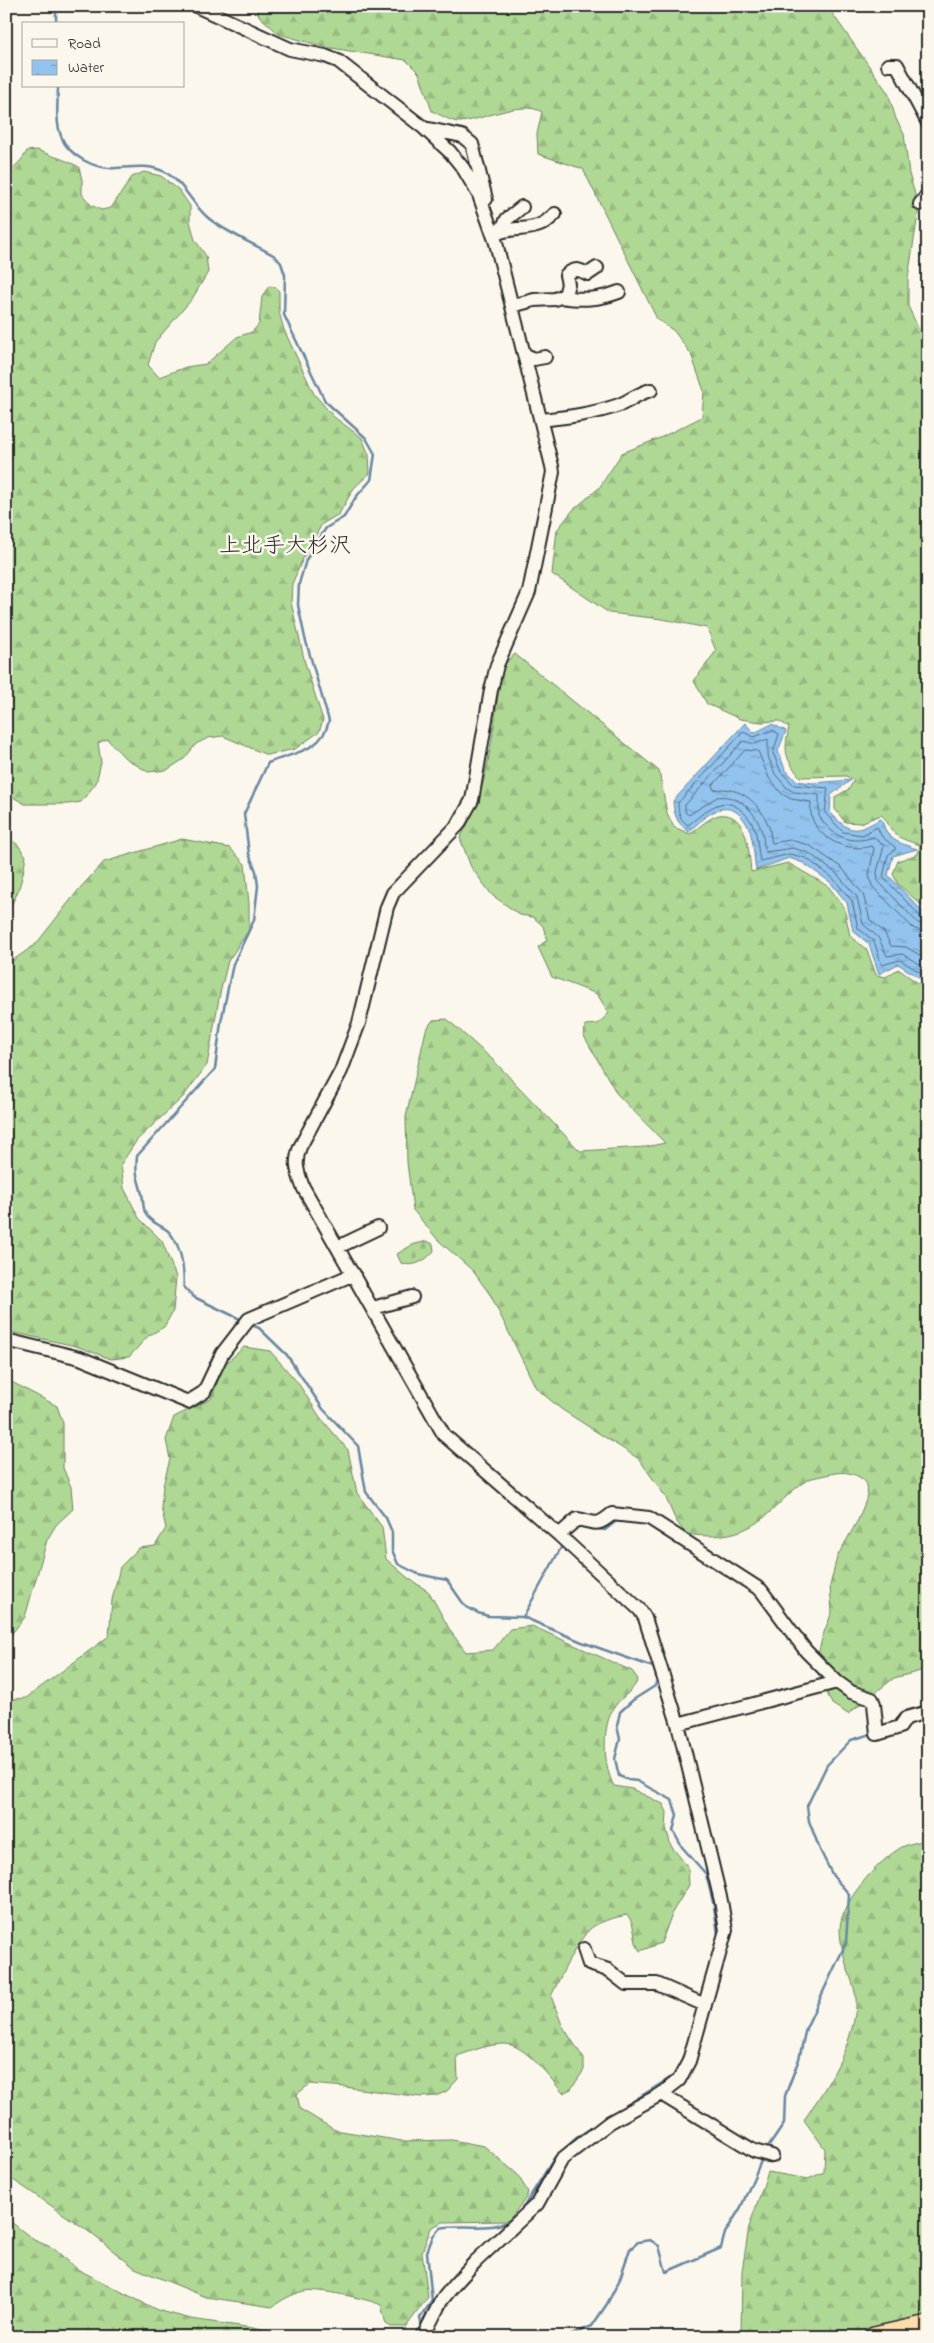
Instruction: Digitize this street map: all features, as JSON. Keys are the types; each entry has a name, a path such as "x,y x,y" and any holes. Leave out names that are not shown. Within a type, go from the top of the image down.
{"highway":[{"path":"874,2337 928,2325"}],"street":[{"path":"196,6 290,49 325,56 338,61 424,128 450,152 463,168 480,196 498,233"},
{"path":"888,65 897,65 928,123"},
{"path":"423,2334 441,2301 454,2285 476,2261 537,2204 562,2159 610,2122 661,2094 679,2080 689,2061 702,2003 726,1930 678,1724 645,1618 640,1610 558,1535 444,1435 303,1186 296,1168 295,1158 341,1071 356,1031 387,907 393,893 458,826 472,800 497,665 529,592 553,472 512,306 498,233 472,144 462,136 424,128"},
{"path":"498,233 507,219 522,207"},
{"path":"498,233 542,224 556,214"},
{"path":"560,297 565,295 568,284 566,275 573,269 578,269 588,274 596,268"},
{"path":"512,306 534,300 560,297 585,300 605,298 619,292"},
{"path":"524,354 534,359 545,357"},
{"path":"541,420 578,415 617,406 630,400 640,392 650,390"},
{"path":"338,1246 378,1228"},
{"path":"6,1340 80,1358 188,1402 204,1392 222,1354 245,1323 354,1274"},
{"path":"373,1308 412,1297"},
{"path":"558,1535 577,1519 595,1525 600,1524 612,1514 649,1518 761,1590 806,1651 837,1682 851,1692 872,1699 878,1734 900,1727 906,1718 928,1712"},
{"path":"678,1724 837,1682"},
{"path":"584,1950 589,1964 608,1970 626,1984 658,1984 702,2003"},
{"path":"661,2094 754,2151 772,2156"}],"green space":[{"path":"257,6 827,6 888,93 896,119 904,134 909,174 919,208 908,278 908,306 921,334 928,340 928,911 898,884 893,874 898,861 918,854 920,845 897,835 881,815 860,823 845,822 835,809 835,797 849,789 854,780 846,776 800,777 788,759 786,742 789,727 779,721 761,722 740,719 707,704 694,681 716,651 707,628 662,619 609,613 552,574 557,530 573,510 599,488 622,453 660,438 702,417 704,391 691,354 674,331 657,319 583,169 538,154 537,134 542,112 523,108 512,109 467,121 458,122 452,120 432,111 419,73 406,60 325,47 279,34 259,16"},
{"path":"37,150 79,167 82,180 82,194 91,205 101,210 111,208 132,177 144,172 161,176 179,190 190,206 190,221 195,240 206,256 208,272 192,299 155,342 148,365 159,377 186,367 206,364 237,337 252,332 259,324 262,297 269,286 276,287 279,292 279,312 284,330 314,394 334,417 362,438 369,455 370,473 354,488 339,514 322,524 303,558 292,584 291,602 305,663 323,720 319,732 295,749 267,755 223,736 208,738 196,744 184,759 167,770 148,772 125,758 107,739 98,743 101,762 96,783 81,802 68,804 25,804 6,793 6,178 27,151"},
{"path":"515,654 659,771 667,813 674,827 690,834 715,816 729,816 736,820 741,826 748,845 751,872 788,863 828,886 844,907 850,936 867,950 876,975 886,977 898,969 928,990 928,1669 894,1678 848,1714 832,1704 815,1667 823,1635 832,1612 830,1586 837,1557 858,1520 868,1495 865,1481 853,1474 844,1473 812,1478 791,1492 761,1520 743,1530 715,1536 686,1534 676,1521 665,1496 639,1459 561,1409 536,1388 491,1296 473,1271 438,1240 413,1210 407,1162 406,1117 426,1030 433,1020 447,1019 493,1060 580,1151 646,1147 665,1143 617,1094 584,1036 585,1025 598,1024 609,1013 597,994 552,977 538,947 547,940 543,926 533,917 520,915 492,895 471,867 460,838 470,818 485,776 502,666"},
{"path":"6,836 18,845 26,856 17,893 6,912"},
{"path":"182,839 230,848 245,864 249,904 249,930 228,961 220,993 207,1065 183,1097 137,1140 121,1164 124,1188 139,1218 162,1241 176,1277 173,1311 164,1327 148,1336 129,1357 111,1359 76,1346 6,1331 6,965 36,944 80,888 104,862"},
{"path":"427,1241 433,1244 434,1251 427,1258 419,1263 410,1265 401,1263 397,1254 412,1245"},
{"path":"244,1347 270,1351 298,1383 320,1417 348,1450 357,1493 382,1527 386,1559 408,1578 429,1592 451,1632 466,1652 493,1650 510,1629 532,1626 632,1671 638,1679 615,1706 607,1723 605,1746 610,1778 614,1786 632,1789 663,1804 667,1812 666,1828 671,1846 688,1867 689,1885 673,1911 661,1943 640,1951 630,1919 627,1915 622,1916 606,1920 588,1931 568,1963 551,1996 562,2025 584,2059 584,2070 571,2089 563,2093 545,2071 529,2056 513,2046 499,2044 486,2046 457,2056 458,2079 447,2091 436,2096 421,2097 310,2084 297,2094 300,2109 335,2130 402,2141 452,2140 484,2146 517,2174 528,2192 526,2198 508,2221 442,2222 431,2228 422,2252 428,2297 406,2327 391,2327 386,2324 381,2305 366,2300 310,2290 295,2294 272,2307 206,2297 135,2268 84,2228 6,2175 6,1700 26,1698 109,1636 112,1600 120,1567 139,1548 155,1546 166,1528 161,1507 163,1486 170,1459 166,1440 174,1417 211,1399 224,1365"},
{"path":"6,1379 57,1406 63,1423 63,1468 71,1487 73,1509 56,1525 47,1540 25,1617 6,1641"},
{"path":"928,1839 928,2337 741,2337 742,2271 749,2227 768,2172 808,2179 824,2172 825,2149 804,2120 822,2094 837,2066 844,2052 853,2023 856,2001 854,1988 845,1962 840,1929 846,1907 862,1883 883,1861 908,1844"},
{"path":"6,2218 34,2240 53,2248 77,2269 157,2310 191,2319 253,2328 288,2337 6,2337"}],"water":[{"path":"745,723 754,733 772,724 786,731 778,751 785,769 796,781 813,783 851,780 831,795 830,812 842,824 858,829 880,819 890,837 917,849 893,856 888,875 928,917 928,983 898,964 879,974 869,944 853,931 847,903 830,882 803,863 789,858 756,870 750,830 742,817 733,810 719,809 713,812 689,832 679,822 675,815 673,801"},
{"path":"928,1119 928,1145 920,1136"}],"waterway":[{"path":"56,6 56,22"},
{"path":"58,88 57,118 59,130 65,143 76,155 100,167 147,167 165,172 177,181 212,221 275,256 281,263 285,275 284,315 325,401 366,438 375,454 371,480 356,497 344,517 326,528 306,560 299,584 298,605 305,638 329,721 320,740 313,745 305,750 268,763 244,814 249,854 256,871 258,886 254,920 233,964 221,1022 215,1069 137,1156 137,1172 144,1211 149,1219 169,1232 177,1244 183,1266 184,1287 194,1297 242,1320"},
{"path":"249,1324 259,1328 287,1355 323,1409 358,1446 366,1492 386,1518 392,1532 392,1550 398,1564 418,1574 447,1580 465,1606 478,1613 488,1616 523,1617 582,1642 653,1667 658,1677 655,1686 633,1700 620,1712 617,1726 620,1739 615,1759 619,1776 637,1781 672,1800 677,1815 673,1831 682,1847 706,1874 714,1906 718,1934 705,1982"},
{"path":"591,1528 605,1530 619,1519"},
{"path":"523,1617 563,1544"},
{"path":"783,1630 788,1639 795,1645"},
{"path":"767,2149 784,2124 785,2096 799,2059 806,2028 846,1943 849,1894 833,1876 820,1850 809,1821 807,1806 827,1765 851,1740 871,1734 870,1728"},
{"path":"681,2064 689,2038"},
{"path":"616,2112 673,2076 677,2070"},
{"path":"521,2211 555,2157 580,2135 597,2125"},
{"path":"567,2337 592,2326 607,2304 619,2281 630,2249 638,2242 650,2240 659,2246 666,2272 721,2248 725,2233 741,2207 761,2161"},
{"path":"422,2327 420,2318 432,2301 427,2252 433,2236 440,2228 496,2225 511,2220"}],"district":[{"name":"上北手大杉沢","path":"285,544"}]}
